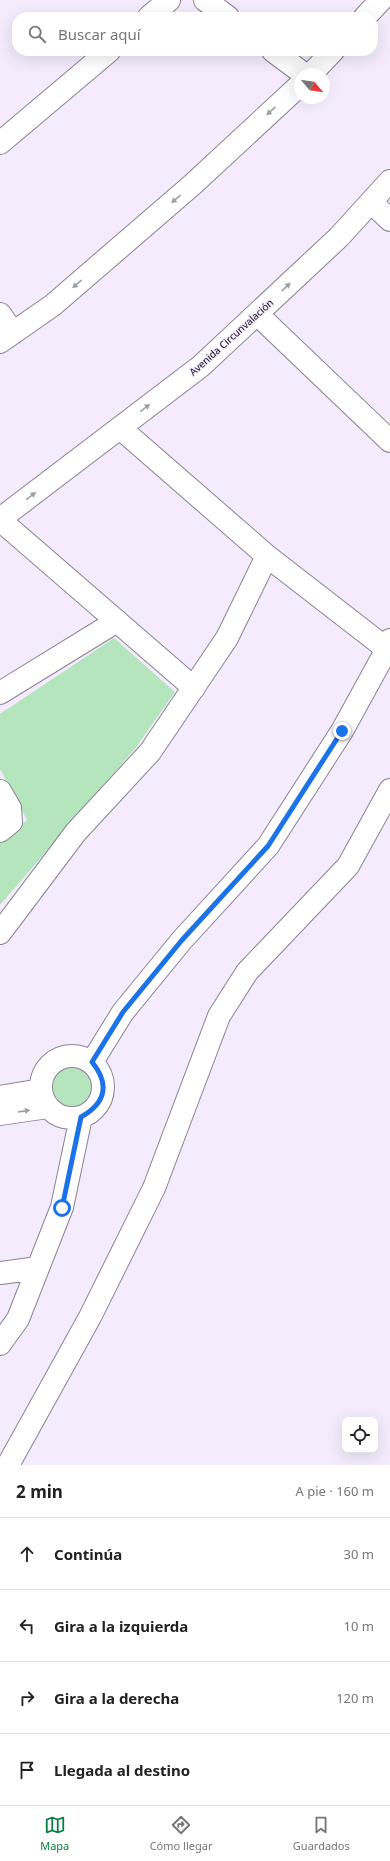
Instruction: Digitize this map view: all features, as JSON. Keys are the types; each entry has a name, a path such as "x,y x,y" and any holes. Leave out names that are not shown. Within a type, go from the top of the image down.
{"street":[{"path":"155,12 169,0"},
{"path":"205,0 221,12"},
{"path":"370,12 381,0"},
{"path":"0,143 102,56"},
{"path":"280,56 296,68"},
{"path":"317,68 328,56"},
{"path":"0,314 7,337 52,305 192,185 294,91"},
{"name":"Avenida Circunvalación","path":"0,520 201,366 339,237 390,181"},
{"path":"371,202 390,220"},
{"path":"257,314 390,441"},
{"path":"92,1062 128,1006 182,940 268,846 342,731 389,645 267,556 120,428"},
{"path":"0,520 194,688"},
{"path":"0,933 76,832 150,752 228,638 267,556"},
{"path":"0,693 117,621"},
{"path":"8,1465 90,1317 154,1188 219,1016 247,972 348,866 390,790"},
{"path":"0,791 10,808 11,822 0,830"},
{"path":"78,1055 92,1062 100,1072 104,1085 101,1099 93,1110 81,1117 69,1118 57,1114 44,1098 43,1076 51,1063 64,1056 78,1055"},
{"path":"0,1097 44,1098"},
{"path":"0,1114 44,1098"},
{"path":"0,1344 18,1319 62,1208 81,1117"},
{"path":"0,1273 38,1268"}],"green space":[{"path":"114,638 175,692 134,750 0,905 0,843 27,820 0,769 0,714"},
{"path":"77,1067 84,1070 90,1076 93,1087 92,1095 84,1104 77,1107 69,1107 62,1104 54,1095 53,1083 56,1076 65,1068"}],"route":[{"path":"62,1208 81,1117 93,1110 101,1099 104,1085 100,1072 92,1062 123,1012 182,940 268,846 342,731"}]}
